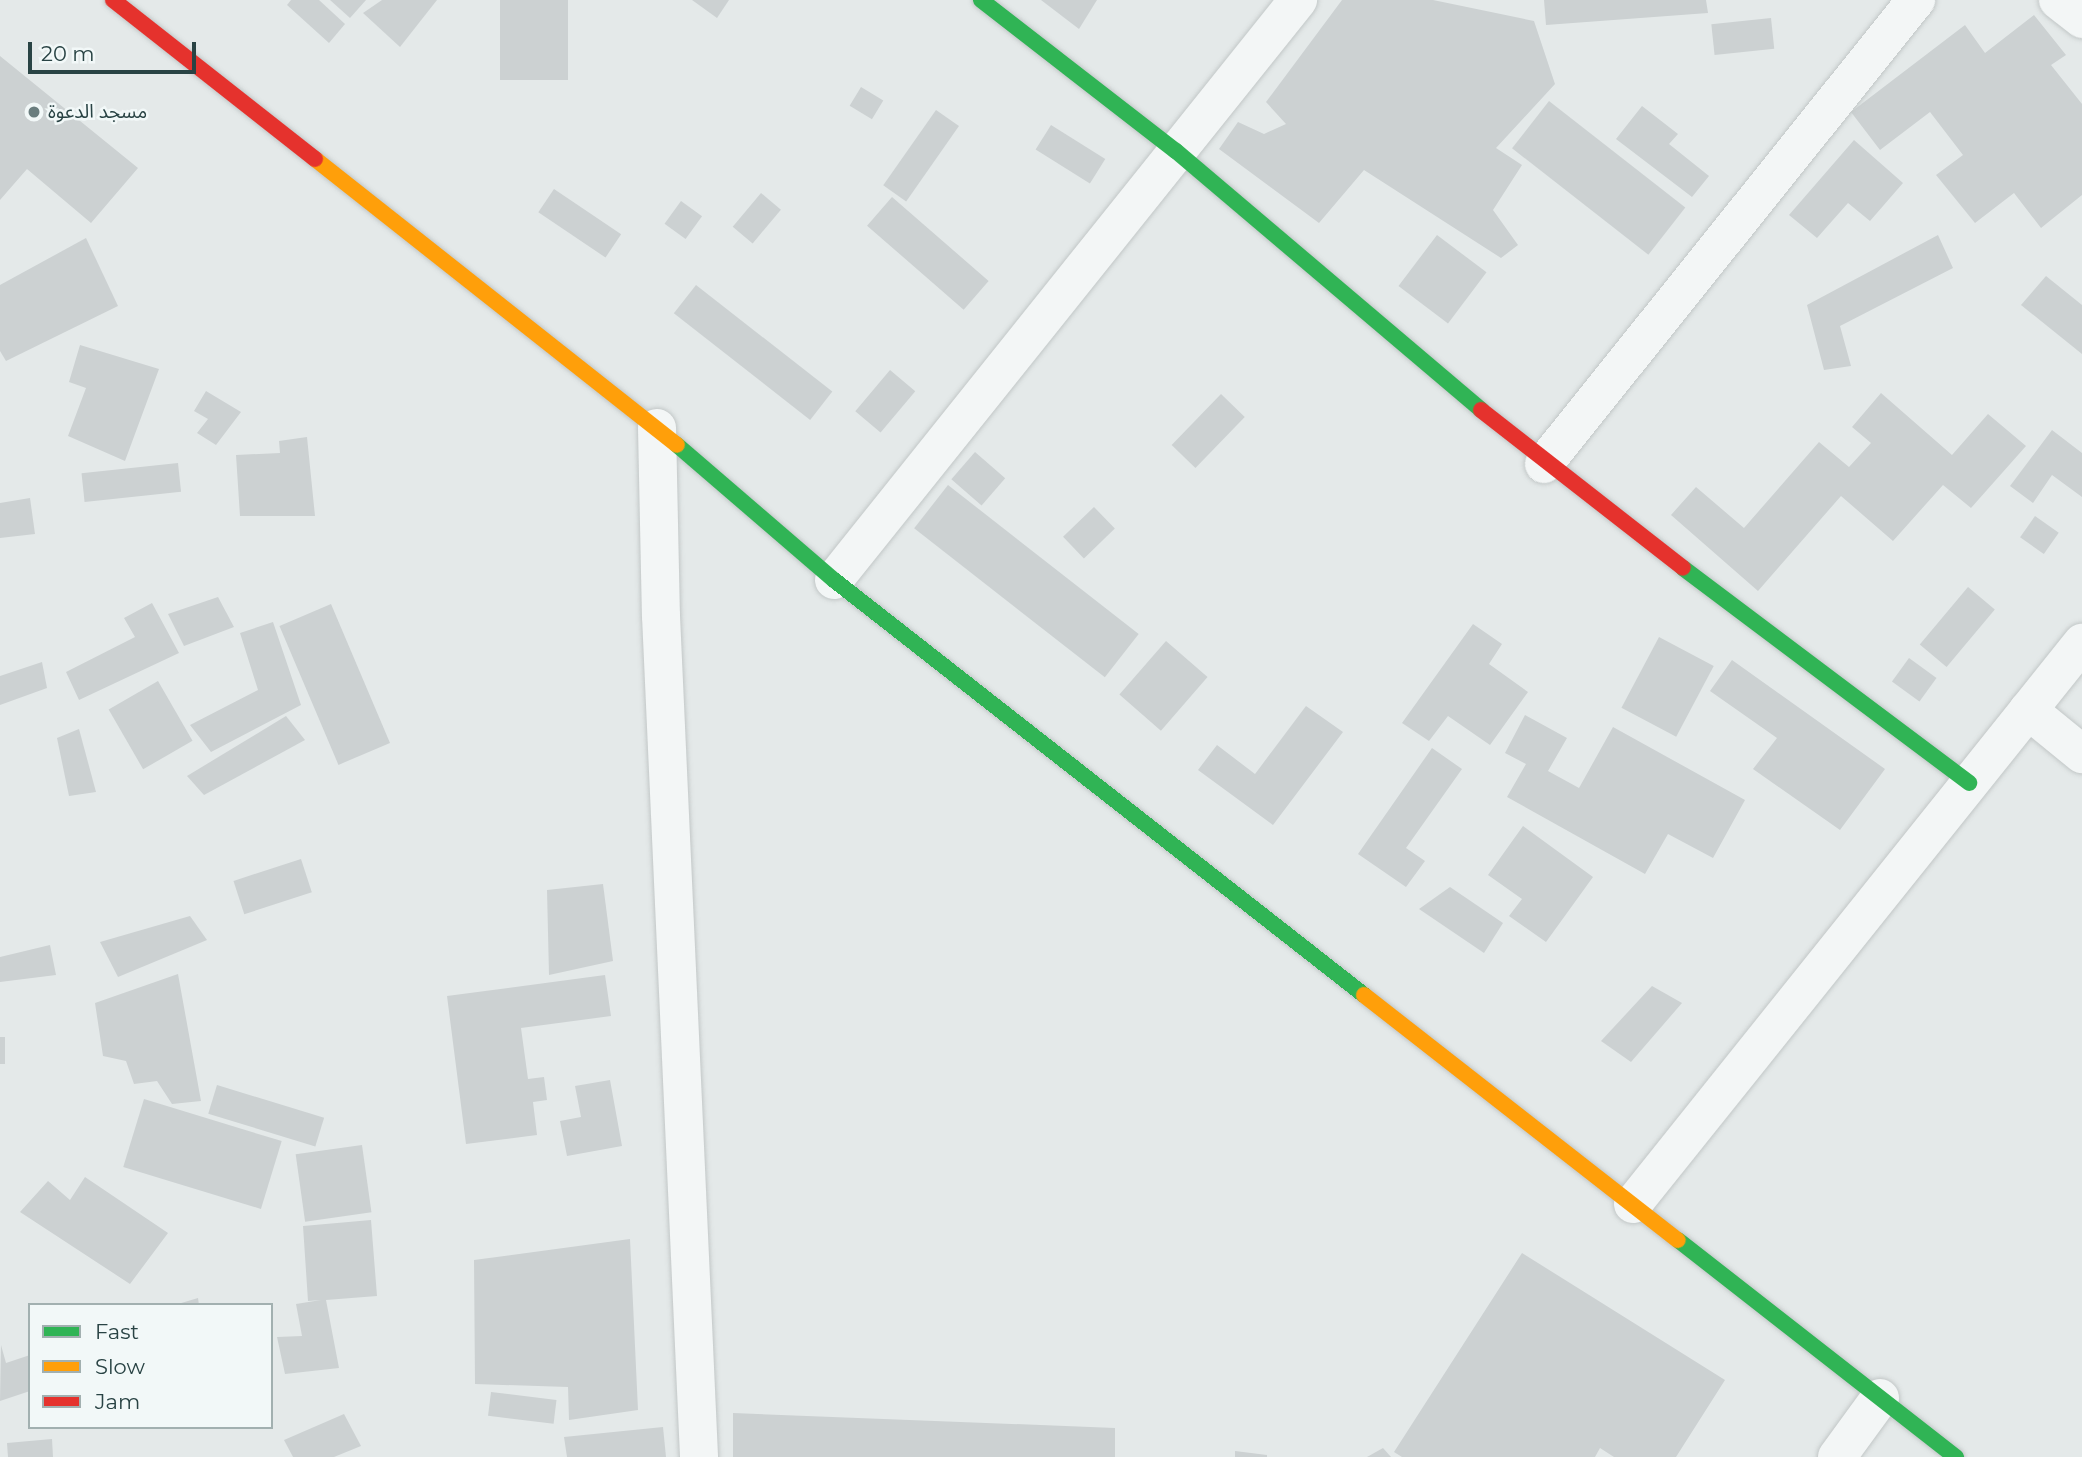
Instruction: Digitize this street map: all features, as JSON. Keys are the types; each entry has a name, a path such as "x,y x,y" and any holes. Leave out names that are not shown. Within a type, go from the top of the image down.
{"street":[{"path":"113,0 657,428 834,580 1956,1457"},
{"path":"981,0 1176,151 1544,464 1969,783"},
{"path":"834,580 1298,0"},
{"path":"1544,464 1916,0"},
{"path":"2058,0 2082,19"},
{"path":"657,428 662,630 699,1457"},
{"path":"1633,1204 2082,643"},
{"path":"2028,710 2082,754"},
{"path":"1837,1457 1880,1398"}],"building":[{"path":"291,0 319,0 345,24 329,43 287,5"},
{"path":"330,0 366,0 350,18"},
{"path":"382,0 437,0 400,47 363,13"},
{"path":"500,0 568,0 568,80 500,80"},
{"path":"692,0 729,0 717,18"},
{"path":"1041,0 1097,0 1079,29"},
{"path":"1342,0 1433,0 1534,21 1555,84 1496,148 1522,165 1493,210 1518,245 1501,258 1364,170 1319,223 1219,149 1238,122 1264,134 1286,124 1266,102"},
{"path":"1544,0 1706,0 1708,13 1546,25"},
{"path":"2034,15 2066,55 2051,65 2082,104 2082,195 2041,228 2014,193 1975,223 1936,175 1963,155 1930,112 1880,150 1851,112 1965,25 1985,53"},
{"path":"1771,18 1774,49 1715,55 1711,24"},
{"name":"مسجد الدعوة","path":"0,56 138,168 91,223 27,169 0,200"},
{"path":"861,87 883,100 872,119 850,106"},
{"path":"1549,101 1685,208 1648,255 1512,148"},
{"path":"1642,106 1678,134 1669,144 1709,176 1692,197 1616,139"},
{"path":"936,110 959,126 906,201 883,185"},
{"path":"1051,125 1105,159 1090,184 1036,150"},
{"path":"1854,140 1903,183 1870,221 1848,203 1817,238 1789,215"},
{"path":"554,189 621,234 605,258 538,212"},
{"path":"761,193 781,210 753,243 733,227"},
{"path":"892,197 989,281 964,310 867,226"},
{"path":"681,201 702,216 686,239 665,224"},
{"path":"1437,235 1487,272 1448,323 1398,286"},
{"path":"1938,235 1953,268 1840,326 1851,366 1824,370 1807,305"},
{"path":"86,238 118,306 6,361 0,351 0,285"},
{"path":"2046,276 2082,305 2082,354 2021,305"},
{"path":"696,285 832,392 810,420 674,313"},
{"path":"80,345 159,369 125,461 68,436 86,388 69,382"},
{"path":"890,370 915,391 881,433 855,411"},
{"path":"206,391 241,412 216,445 197,433 208,419 194,411"},
{"path":"1881,393 1952,455 1988,414 2026,446 1971,508 1943,485 1893,541 1841,496 1758,591 1671,515 1696,487 1744,528 1819,442 1849,467 1871,443 1852,427"},
{"path":"1221,394 1245,417 1195,468 1172,445"},
{"path":"2052,430 2082,453 2082,497 2052,475 2033,503 2010,486"},
{"path":"307,437 315,516 240,516 236,455 280,453 279,441"},
{"path":"975,452 1005,478 982,505 951,479"},
{"path":"178,463 181,492 85,502 82,473"},
{"path":"948,485 1139,634 1105,677 914,528"},
{"path":"30,498 35,534 0,538 0,503"},
{"path":"1094,507 1115,529 1084,558 1063,537"},
{"path":"2035,516 2059,533 2044,554 2020,537"},
{"path":"1968,587 1995,609 1947,667 1920,644"},
{"path":"218,597 234,627 184,646 168,614"},
{"path":"152,603 179,653 79,700 66,672 135,637 124,618"},
{"path":"331,604 390,743 338,765 279,626"},
{"path":"273,622 301,705 211,752 190,725 258,690 240,633"},
{"path":"1473,624 1502,644 1489,664 1528,692 1490,745 1448,716 1429,741 1402,723"},
{"path":"1659,637 1714,666 1676,737 1621,708"},
{"path":"1166,641 1208,677 1161,731 1119,695"},
{"path":"1909,658 1937,678 1919,701 1892,681"},
{"path":"1732,660 1885,769 1840,830 1753,769 1777,738 1710,691"},
{"path":"42,662 47,688 0,705 0,676"},
{"path":"158,681 192,741 143,769 109,710"},
{"path":"1306,706 1343,732 1273,825 1198,770 1217,745 1255,774"},
{"path":"1525,715 1567,738 1548,771 1579,788 1613,727 1745,800 1713,858 1668,834 1645,874 1507,797 1526,764 1505,753"},
{"path":"286,716 305,740 204,795 187,776"},
{"path":"79,729 96,792 69,796 57,738"},
{"path":"1432,748 1462,769 1406,848 1425,861 1406,887 1358,854"},
{"path":"1523,826 1593,877 1546,942 1509,916 1522,899 1488,875"},
{"path":"301,859 312,892 244,914 233,881"},
{"path":"603,884 613,961 549,975 547,890"},
{"path":"1450,887 1503,923 1484,953 1419,909"},
{"path":"190,916 207,940 118,977 100,942"},
{"path":"50,945 56,975 0,982 0,957"},
{"path":"178,974 201,1101 172,1104 157,1081 134,1084 126,1061 103,1056 95,1003"},
{"path":"605,975 611,1016 521,1028 528,1079 544,1077 547,1100 533,1102 537,1135 466,1144 447,996"},
{"path":"1652,986 1682,1003 1631,1062 1601,1041"},
{"path":"0,1037 5,1037 5,1064 0,1064"},
{"path":"610,1080 622,1146 567,1156 560,1121 581,1117 575,1086"},
{"path":"217,1085 324,1118 315,1146 208,1114"},
{"path":"144,1099 282,1141 261,1209 123,1167"},
{"path":"362,1145 371,1212 305,1222 296,1154"},
{"path":"85,1177 168,1233 130,1284 20,1212 48,1181 70,1200"},
{"path":"371,1220 377,1296 326,1300 339,1368 285,1374 277,1337 302,1336 296,1304 321,1300 308,1301 303,1226"},
{"path":"630,1239 638,1410 569,1420 568,1387 475,1384 474,1260"},
{"path":"1522,1253 1725,1380 1676,1457 1614,1457 1600,1448 1595,1457 1402,1457 1394,1452"},
{"path":"198,1298 199,1303 181,1303"},
{"path":"1,1345 6,1363 28,1356 28,1392 0,1401"},
{"path":"491,1392 557,1400 554,1424 488,1416"},
{"path":"733,1413 1115,1428 1115,1457 733,1457"},
{"path":"344,1414 361,1446 334,1457 293,1457 284,1440"},
{"path":"663,1427 666,1457 567,1457 564,1437"},
{"path":"52,1439 53,1457 8,1457 7,1443"},
{"path":"1383,1448 1391,1457 1367,1457"},
{"path":"1235,1451 1267,1455 1267,1457 1235,1457"}],"traffic: fast":[{"path":"981,0 1176,151 1481,410"},
{"path":"677,445 834,580 1364,995"},
{"path":"1683,568 1969,783"},
{"path":"1678,1240 1956,1457"}],"traffic: slow":[{"path":"315,159 677,445"},
{"path":"1364,995 1678,1240"}],"traffic: jam":[{"path":"113,0 315,159"},
{"path":"1481,410 1683,568"}],"place":[{"name":"مسجد الدعوة","path":"34,112"}]}
